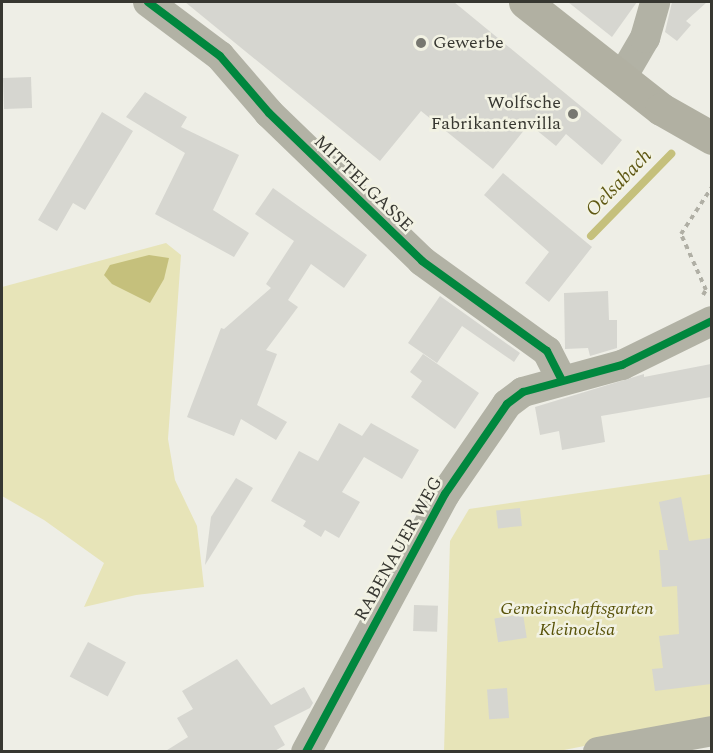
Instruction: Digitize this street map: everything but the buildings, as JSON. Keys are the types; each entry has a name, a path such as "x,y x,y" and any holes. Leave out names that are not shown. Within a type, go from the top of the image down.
{"main road":[{"path":"525,2 661,109 711,138"}],"street":[{"name":"MITTELGASSE","path":"148,2 220,56 277,121 422,261 547,351 561,379"},
{"path":"621,79 645,38 655,2"},
{"name":"RABENAUER WEG","path":"306,752 451,485 507,404 523,392 561,379 622,365 704,325"},
{"path":"598,752 711,731"}],"path":[{"path":"704,325 693,318 706,290 681,234 711,188"}],"green space":[{"path":"166,243 181,255 168,439 175,480 197,526 204,587 136,595 84,607 104,563 44,520 2,496 2,287"},
{"name":"Gemeinschaftsgarten Kleinoelsa","path":"711,474 711,721 559,751 444,752 450,541 469,509"}],"shaded area":[{"path":"149,255 169,258 164,279 150,303 112,284 104,275 110,265"}],"waterway":[{"name":"Oelsabach","path":"591,236 671,154"}],"cycle path":[{"path":"148,2 220,56 269,113 422,261 547,351 561,379"},
{"path":"306,752 445,494 507,404 523,392 622,365 712,321"}],"place":[{"name":"Gewerbe","path":"421,43"},
{"name":"Wolfsche Fabrikantenvilla","path":"573,114"}]}
